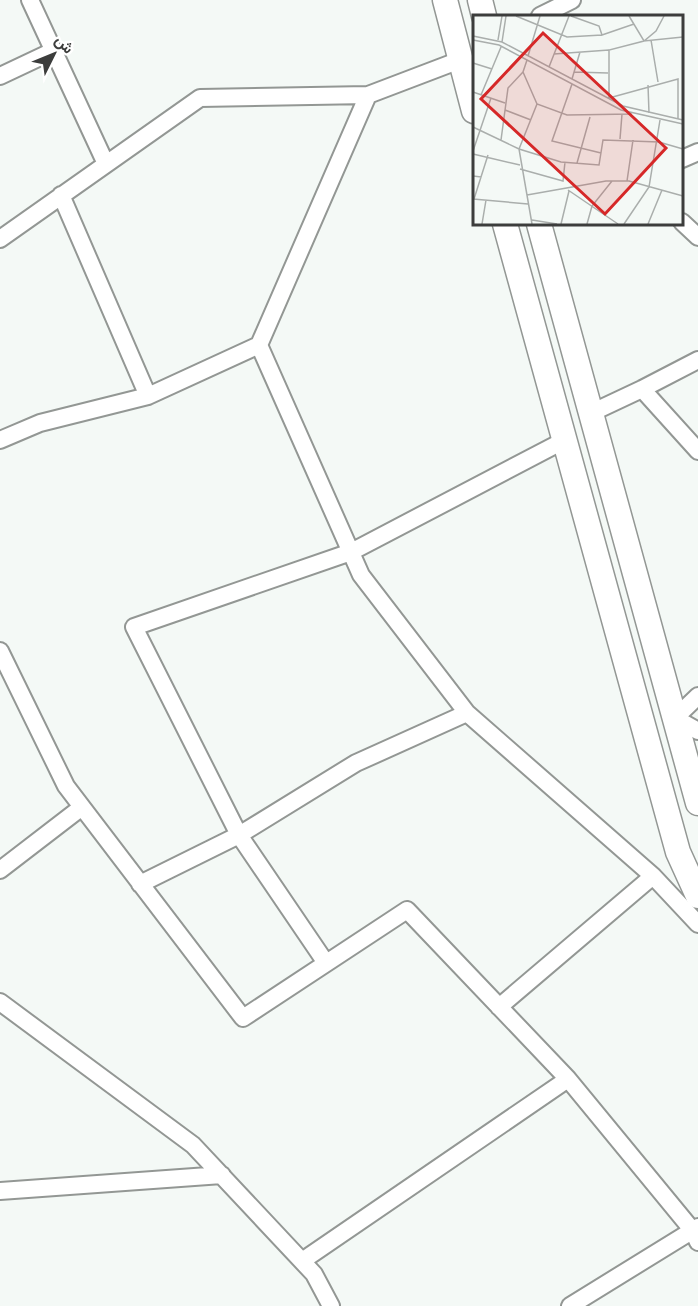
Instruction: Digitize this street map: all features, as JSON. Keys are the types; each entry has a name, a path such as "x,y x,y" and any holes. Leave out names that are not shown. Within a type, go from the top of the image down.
{"street":[{"path":"30,0 106,164"},
{"path":"445,0 473,107"},
{"path":"480,0 484,15"},
{"path":"542,15 572,0"},
{"path":"0,76 53,51"},
{"path":"0,239 200,98 368,95 460,60"},
{"path":"0,440 40,423 148,396 259,345 368,95"},
{"path":"683,158 698,152"},
{"path":"62,195 148,396"},
{"path":"683,224 698,237"},
{"path":"505,225 678,852 698,896"},
{"path":"539,225 698,803"},
{"path":"259,345 361,575 467,712 652,876 698,924"},
{"path":"591,413 698,360"},
{"path":"642,389 698,451"},
{"path":"326,963 239,835 134,627 351,552 565,440"},
{"path":"0,651 66,786 243,1018 407,910 568,1079 696,1234 570,1306"},
{"path":"675,718 698,696"},
{"path":"140,884 239,835 356,763 467,712"},
{"path":"675,718 698,731"},
{"path":"0,870 82,807"},
{"path":"499,1007 652,876"},
{"path":"0,1002 193,1144 314,1274 331,1306"},
{"path":"302,1261 568,1079"},
{"path":"0,1191 222,1175"}]}
